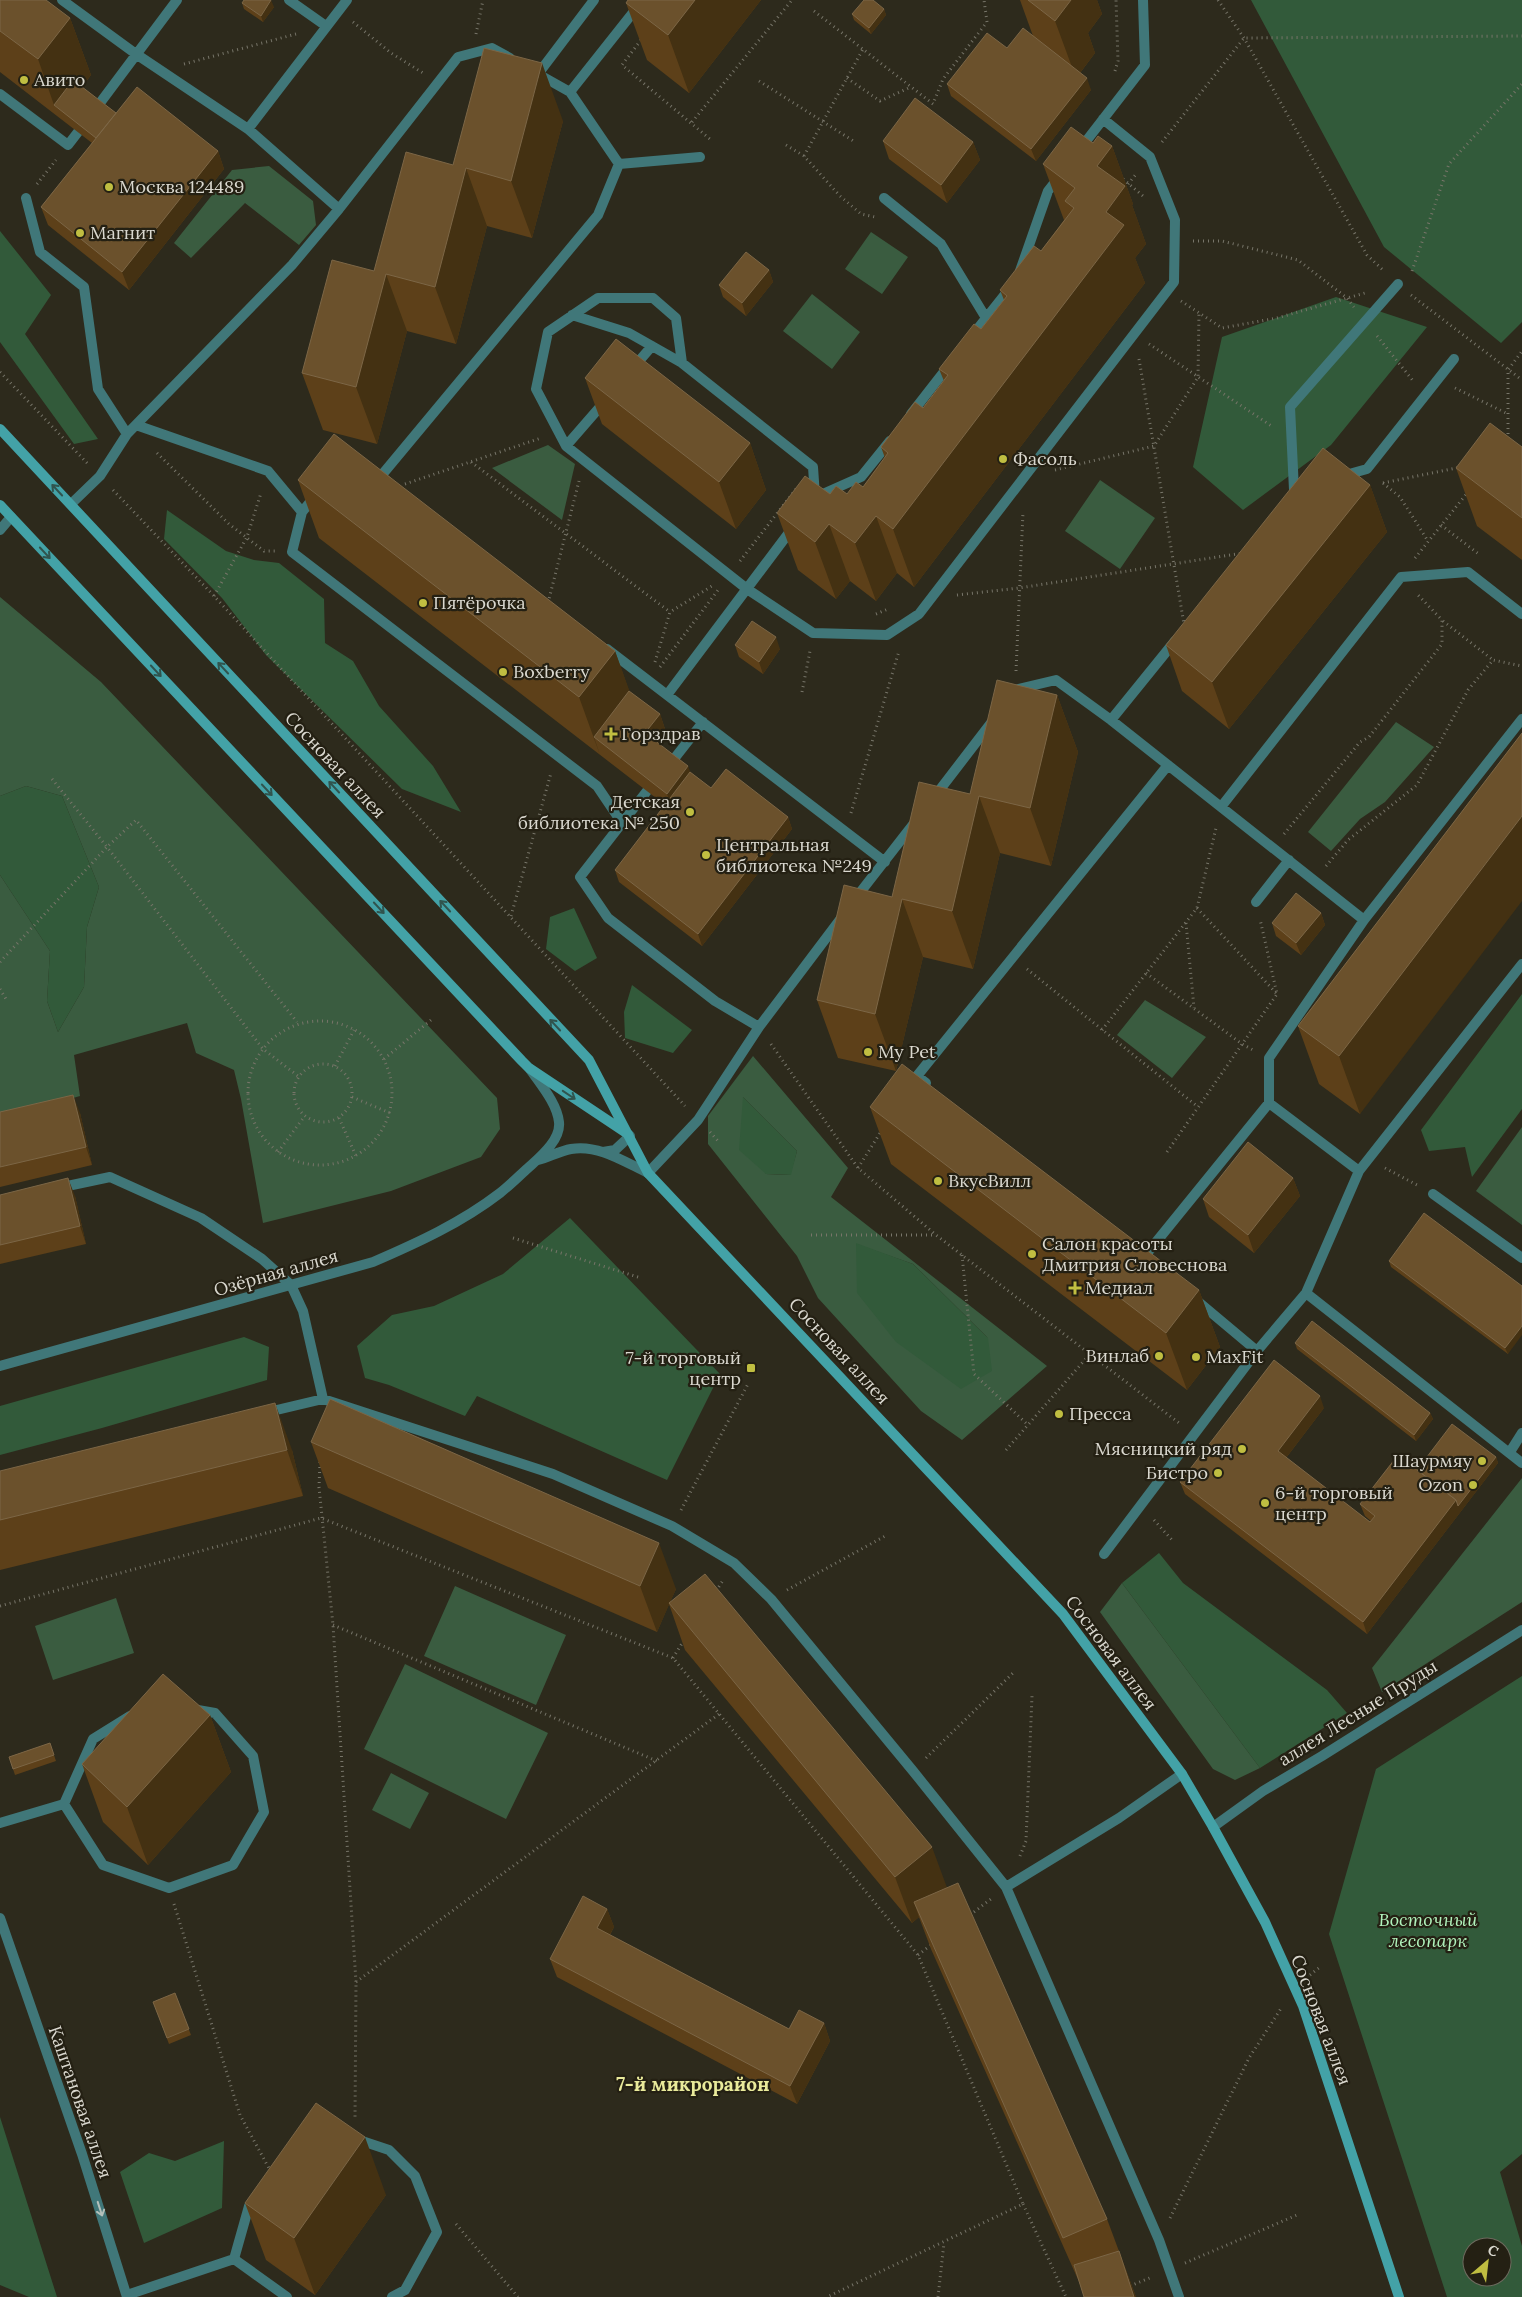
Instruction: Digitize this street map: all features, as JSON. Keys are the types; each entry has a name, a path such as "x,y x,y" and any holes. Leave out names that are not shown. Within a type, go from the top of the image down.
{"main road":[{"name":"Сосновая аллея","path":"0,429 589,1060 648,1173 1063,1614 1182,1774 1265,1922 1303,2006 1399,2297"},
{"path":"0,505 529,1068 630,1136"}],"street":[{"path":"62,0 136,54 248,129 339,209"},
{"path":"97,107 177,0"},
{"path":"289,0 326,26"},
{"path":"248,129 346,0"},
{"path":"530,70 594,0"},
{"path":"570,92 642,0"},
{"path":"572,316 629,333 682,363 813,466 812,501 861,478 1017,280 1048,192 1145,65 1143,0"},
{"path":"71,504 100,476 127,434 136,424 292,265 339,209 458,57 492,48 570,92 619,164"},
{"path":"0,94 68,145 78,132"},
{"path":"682,363 676,318 653,298 598,298 548,332 536,389 566,446 747,589 813,633 888,635 919,614 932,598 1174,282 1175,220 1150,157 1103,118"},
{"path":"619,164 700,157"},
{"path":"396,488 377,476 598,215 619,164"},
{"path":"26,198 40,252 84,287 98,389 127,434"},
{"path":"884,198 941,244 986,318"},
{"path":"1295,491 1290,407 1388,295 1401,287"},
{"path":"627,375 652,346"},
{"path":"1330,480 1367,469 1454,359"},
{"path":"566,446 615,389"},
{"path":"136,424 268,471 302,512"},
{"path":"321,489 302,512 292,552 597,786 622,823"},
{"path":"0,530 11,517"},
{"path":"667,695 798,520"},
{"path":"1221,807 1401,577 1468,572 1522,614"},
{"path":"1112,720 1184,628"},
{"path":"602,645 884,862"},
{"path":"537,1161 571,1149 586,1148 603,1152 648,1173 698,1120 759,1028 1018,689 1056,680 1112,720 1364,920"},
{"path":"1144,1257 1269,1103 1269,1058 1364,920 1522,719"},
{"path":"670,764 703,722"},
{"path":"932,1088 917,1076 1168,765"},
{"path":"647,791 580,877 608,918 715,1001 759,1028"},
{"path":"1256,902 1289,860"},
{"path":"1104,1554 1257,1351 1306,1293 1359,1171 1522,964"},
{"path":"529,1068 556,1109 560,1123 556,1137 537,1161"},
{"path":"1269,1103 1359,1171"},
{"path":"603,1152 615,1150 630,1136"},
{"name":"Озёрная аллея","path":"0,1366 373,1262 425,1239 472,1213 501,1192 537,1161"},
{"path":"46,1190 110,1177 201,1218 262,1259 290,1285 303,1312 324,1399"},
{"path":"1432,1194 1522,1258"},
{"path":"1306,1293 1522,1463"},
{"path":"1190,1295 1257,1351"},
{"path":"257,1415 324,1399 553,1474 672,1526 734,1563 771,1599 1006,1887 1159,2240 1179,2297"},
{"path":"1510,1452 1522,1433"},
{"name":"аллея Лесные Пруды","path":"1213,1827 1262,1791 1322,1756 1522,1630"},
{"path":"64,1804 104,1865 169,1888 233,1865 264,1812 252,1756 215,1713 179,1707"},
{"path":"0,1823 64,1804 93,1739 135,1713"},
{"path":"1006,1887 1119,1818 1182,1774"},
{"name":"Каштановая аллея","path":"0,1918 82,2154 127,2296"},
{"path":"351,2138 389,2150 415,2176 437,2232 405,2290 392,2297"},
{"path":"234,2259 249,2206 273,2175"},
{"path":"127,2296 234,2259"},
{"path":"234,2259 287,2297"}],"path":[{"path":"477,27 483,0"},
{"path":"692,122 792,0"},
{"path":"814,10 933,104 943,79 987,22 984,0"},
{"path":"1113,78 1118,61 1116,0"},
{"path":"1218,0 1244,38 1366,255 1401,287 1522,380"},
{"path":"338,10 392,53 438,84"},
{"path":"160,70 326,26"},
{"path":"644,36 622,65 692,122 712,141"},
{"path":"1244,38 1522,36"},
{"path":"1128,184 1244,38"},
{"path":"804,156 863,49"},
{"path":"847,78 880,101 911,87"},
{"path":"759,81 855,142"},
{"path":"1401,287 1449,164 1522,84"},
{"path":"26,198 68,145"},
{"path":"786,145 804,156 840,196"},
{"path":"1122,178 1144,196"},
{"path":"1175,241 1222,241 1298,260 1347,298 1425,396"},
{"path":"1166,292 1222,328 1277,318 1370,291 1388,295"},
{"path":"1018,689 1016,659 1025,477 1154,446 1198,378 1199,313"},
{"path":"1134,334 1273,427 1274,436"},
{"path":"1134,334 1184,628"},
{"path":"1508,440 1508,370 1522,351"},
{"path":"0,372 214,596 720,1143"},
{"path":"1438,380 1508,414"},
{"path":"136,424 153,450 229,524 264,551 292,552"},
{"path":"396,488 558,432"},
{"path":"548,603 584,461"},
{"path":"471,462 670,612"},
{"path":"1383,483 1469,465"},
{"path":"1367,469 1400,497 1428,541"},
{"path":"214,596 247,538 268,471"},
{"path":"1471,489 1464,495 1401,577 1442,620 1494,660 1522,666"},
{"path":"932,598 1019,588 1245,552"},
{"path":"649,681 670,612 730,575"},
{"path":"867,615 876,614 893,607"},
{"path":"1273,847 1360,742 1369,737 1442,644 1442,620"},
{"path":"846,832 908,622"},
{"path":"802,692 813,633"},
{"path":"1314,880 1348,840 1417,785 1468,690 1494,660"},
{"path":"510,917 556,754"},
{"path":"52,779 263,1049 298,1076"},
{"path":"1102,1030 1197,908 1221,807"},
{"path":"0,962 107,847 136,820 297,1022"},
{"path":"1167,1152 1277,994 1256,902"},
{"path":"1197,908 1277,994"},
{"path":"1186,923 1194,1009"},
{"path":"1013,958 1198,1107"},
{"path":"1146,973 1242,1044 1269,1058"},
{"path":"0,989 6,999"},
{"path":"384,1058 431,1020"},
{"path":"314,1021 342,1024 354,1030 366,1037 384,1058 393,1085 390,1113 378,1138 356,1156 330,1165 303,1163 278,1152 259,1132 249,1106 250,1076 263,1049 297,1022 314,1021"},
{"path":"759,1028 858,1168 936,1235 1089,1355 1194,1434"},
{"path":"335,1066 354,1030"},
{"path":"315,1065 335,1066 345,1074 351,1085 352,1098 348,1109 339,1118 327,1123 315,1122 304,1117 297,1108 293,1096 298,1076 306,1069 315,1065"},
{"path":"352,1098 390,1113"},
{"path":"278,1152 304,1117"},
{"path":"339,1118 356,1156"},
{"path":"858,1168 885,1126"},
{"path":"1368,1159 1432,1194"},
{"path":"811,1235 936,1235"},
{"path":"513,1238 641,1278"},
{"path":"962,1255 974,1374 1028,1425"},
{"path":"1006,1450 1089,1355"},
{"path":"672,1526 748,1384"},
{"path":"320,1458 321,1518 333,1625 356,1982 351,2138"},
{"path":"1139,1508 1162,1528 1172,1540"},
{"path":"0,1606 321,1518 673,1658 918,1955 1023,2204 1066,2297"},
{"path":"771,1599 887,1536"},
{"path":"714,1595 734,1563"},
{"path":"333,1625 657,1761"},
{"path":"673,1658 688,1634"},
{"path":"913,1771 1014,1672"},
{"path":"969,1916 1006,1887 1026,1841 1032,1696"},
{"path":"356,1982 719,1714"},
{"path":"169,1888 240,2115 273,2175"},
{"path":"918,1955 933,1944"},
{"path":"1159,2240 1249,2058 1263,2040 1294,1987 1320,1967"},
{"path":"827,2297 1023,2204"},
{"path":"1128,2286 1297,2215"},
{"path":"454,2222 518,2297"},
{"path":"938,2297 944,2243"}],"green space":[{"path":"1251,0 1522,0 1522,322 1501,343 1384,247"},
{"path":"269,166 313,201 316,225 299,245 245,203 191,258 174,243 232,170"},
{"path":"0,231 51,295 25,334 98,439 74,444 0,342"},
{"path":"871,232 908,257 882,294 845,269"},
{"path":"812,294 860,332 832,369 783,331"},
{"path":"1336,297 1427,327 1331,445 1243,510 1193,467 1222,337"},
{"path":"548,445 575,464 562,520 492,468"},
{"path":"1100,480 1155,518 1120,569 1065,531"},
{"path":"167,510 226,551 254,560 279,563 324,599 325,643 353,661 379,706 433,766 461,812 402,789 266,655 222,598 164,539"},
{"path":"0,597 101,682 497,1098 500,1129 481,1157 391,1191 263,1223 234,1070 196,1053 187,1023 74,1055 80,1096 0,1119 0,875 50,951 47,1001 58,1032 84,987 87,927 99,887 62,796 26,786 0,796"},
{"path":"1396,722 1434,747 1385,802 1360,819 1331,851 1308,832"},
{"path":"26,786 62,796 99,887 87,927 84,987 58,1032 47,1001 50,951 0,875 0,796"},
{"path":"574,908 597,958 575,971 546,949 550,917"},
{"path":"632,985 692,1030 673,1053 625,1038 624,1012"},
{"path":"1522,994 1522,1109 1472,1177 1465,1147 1429,1151 1421,1130"},
{"path":"1145,1000 1206,1037 1172,1078 1117,1035"},
{"path":"753,1056 848,1168 831,1197 1047,1366 962,1440 921,1411 818,1298 797,1256 708,1144 708,1116","holes":["743,1097 797,1151 790,1175 766,1174","856,1244 913,1264 988,1338"]},
{"path":"743,1097 797,1151 791,1175 766,1174 739,1150"},
{"path":"1522,1127 1522,1225 1476,1191"},
{"path":"570,1218 720,1374 667,1480 477,1396 465,1416 389,1385 365,1378 357,1346 392,1315 434,1306 503,1274"},
{"path":"856,1243 913,1264 988,1338 992,1371 961,1389 896,1342 857,1293"},
{"path":"244,1337 269,1347 267,1380 102,1428 0,1455 0,1406"},
{"path":"1522,1478 1522,1602 1382,1692 1372,1668"},
{"path":"1159,1553 1183,1583 1327,1690 1347,1713 1260,1768 1122,1583"},
{"path":"1122,1583 1260,1768 1235,1780 1213,1769 1100,1612"},
{"path":"455,1586 566,1635 536,1705 424,1656"},
{"path":"116,1598 134,1653 53,1680 35,1626"},
{"path":"405,1664 548,1733 506,1819 364,1749"},
{"name":"Восточный лесопарк","path":"1522,1676 1522,2154 1500,2172 1522,2246 1522,2297 1447,2297 1329,1934 1376,1769"},
{"path":"391,1773 429,1793 410,1829 372,1810"},
{"path":"0,2117 57,2297 29,2297 0,2285"},
{"path":"224,2141 222,2208 144,2243 120,2172 149,2153 175,2161"}],"building":[{"path":"0,0 46,0 70,18 38,59 0,31"},
{"path":"244,0 271,0 261,16 242,3"},
{"path":"628,0 695,0 668,35 626,3"},
{"path":"864,0 873,0 884,9 869,28 852,14"},
{"path":"1028,0 1071,0 1055,21"},
{"path":"1023,28 1087,78 1031,149 947,84 987,33 1007,48"},
{"path":"484,48 542,63 511,181 466,168 435,287 386,274 356,387 302,373 332,260 374,271 406,152 453,165"},
{"path":"73,80 116,113 96,138 54,105"},
{"path":"137,87 218,151 122,272 41,207"},
{"path":"915,98 973,142 941,185 883,141"},
{"path":"1071,127 1093,143 1098,136 1112,146 1097,166 1125,186 1106,212 1124,225 893,529 876,516 855,543 829,524 815,542 777,513 805,476 830,494 836,486 847,494 856,482 863,487 888,453 881,447 915,402 923,408 948,375 939,369 974,324 981,329 1007,296 1000,290 1034,246 1041,251 1074,208 1065,201 1075,188 1043,164"},
{"path":"746,252 769,270 742,303 719,285"},
{"path":"616,339 750,443 719,482 585,378"},
{"path":"1490,423 1522,447 1522,518 1456,468"},
{"path":"334,434 615,651 579,697 298,480"},
{"path":"1323,448 1370,485 1212,682 1166,645"},
{"path":"752,621 776,637 759,662 735,645"},
{"path":"997,680 1057,695 1030,808 979,796 952,911 902,899 875,1014 817,1000 844,885 892,897 919,782 970,794"},
{"path":"629,691 660,714 645,733 688,766 667,794 594,737"},
{"path":"1522,733 1522,816 1339,1056 1298,1026"},
{"name":"Центральная библиотека №249","path":"726,769 788,817 698,934 615,870 690,772 711,788"},
{"path":"1296,893 1321,913 1296,943 1272,923"},
{"path":"902,1064 1199,1290 1166,1333 870,1107"},
{"path":"73,1095 86,1147 0,1167 0,1112"},
{"path":"1248,1142 1293,1178 1248,1235 1203,1199"},
{"path":"68,1178 80,1226 0,1245 0,1195"},
{"path":"1424,1213 1522,1286 1522,1326 1505,1348 1389,1261"},
{"path":"1312,1321 1430,1413 1414,1435 1295,1343"},
{"name":"6-й торговый центр","path":"1274,1360 1320,1396 1278,1451 1370,1522 1375,1516 1360,1504 1398,1455 1456,1500 1363,1622 1180,1482"},
{"path":"330,1399 659,1543 640,1586 311,1442"},
{"path":"275,1403 287,1450 0,1520 0,1471"},
{"path":"1452,1424 1496,1457 1458,1506 1456,1500 1417,1470"},
{"path":"705,1574 932,1847 895,1877 669,1603"},
{"path":"163,1674 210,1715 127,1807 82,1764"},
{"path":"50,1743 54,1755 13,1769 9,1757"},
{"path":"958,1883 1107,2219 1063,2238 914,1902"},
{"path":"583,1896 607,1909 597,1928 789,2029 799,2010 824,2023 790,2086 550,1959"},
{"path":"175,1993 189,2029 167,2038 153,2002"},
{"path":"316,2103 365,2137 294,2238 245,2203"},
{"path":"1119,2251 1134,2297 1084,2297 1074,2265"}],"place":[{"name":"Авито","path":"24,80"},
{"name":"Москва 124489","path":"109,187"},
{"name":"Магнит","path":"80,233"},
{"name":"Фасоль","path":"1003,459"},
{"name":"Пятёрочка","path":"423,603"},
{"name":"Boxberry","path":"503,672"},
{"name":"Горздрав","path":"611,734"},
{"name":"Детская библиотека № 250","path":"690,812"},
{"name":"Центральная библиотека №249","path":"706,855"},
{"name":"My Pet","path":"868,1052"},
{"name":"ВкусВилл","path":"938,1181"},
{"name":"Салон красоты Дмитрия Словеснова","path":"1032,1254"},
{"name":"Медиал","path":"1075,1288"},
{"name":"Винлаб","path":"1159,1356"},
{"name":"MaxFit","path":"1196,1357"},
{"name":"7-й торговый центр","path":"751,1368"},
{"name":"Пресса","path":"1059,1414"},
{"name":"Мясницкий ряд","path":"1242,1449"},
{"name":"Шаурмяу","path":"1482,1461"},
{"name":"Бистро","path":"1218,1473"},
{"name":"Ozon","path":"1473,1485"},
{"name":"6-й торговый центр","path":"1265,1503"}],"district":[{"name":"7-й микрорайон","path":"693,2084"}]}
